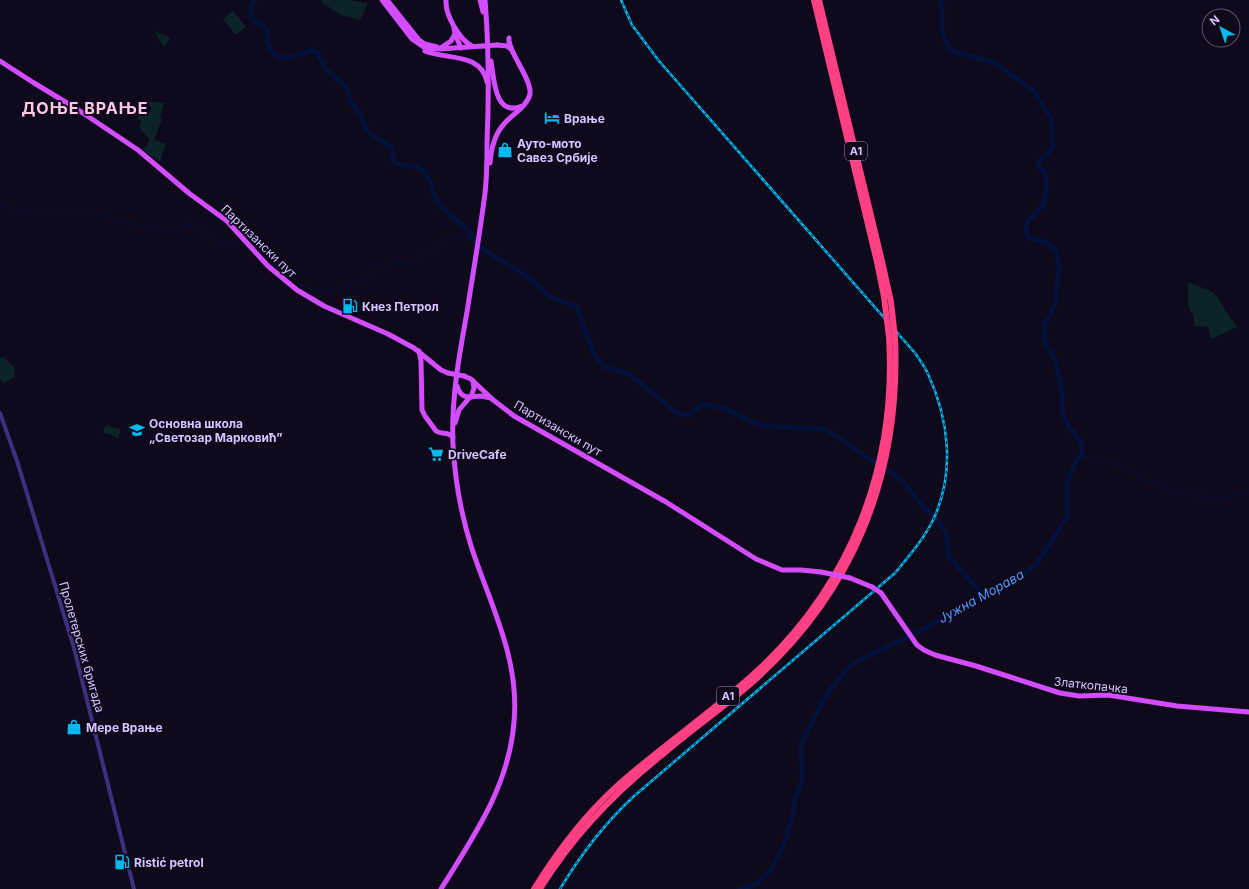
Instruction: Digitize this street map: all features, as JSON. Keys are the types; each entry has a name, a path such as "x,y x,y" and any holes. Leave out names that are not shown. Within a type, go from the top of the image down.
{"highway":[{"name":"A1","path":"814,0 879,269 892,338"},
{"name":"A1","path":"540,889 558,860 583,829 614,797 655,760 770,667 803,631 824,604 845,568 872,507 883,460 889,401 892,338 891,302 820,0"},
{"name":"A1","path":"534,889 569,838 606,796 656,752 756,673 798,629 819,601 845,557 864,515 880,471"}],"main road":[{"path":"382,0 419,47 428,52 460,57 469,61 483,73 486,79 489,109"},
{"path":"387,0 419,40 431,46 442,48 451,42 455,34"},
{"path":"446,0 447,9 454,25 464,40 474,46"},
{"path":"480,0 484,19 487,24"},
{"path":"485,0 489,55 489,109 486,186"},
{"path":"454,25 455,34 461,48"},
{"path":"441,889 487,813 502,780 513,737 515,701 513,674 499,621 472,549 460,507 455,472 453,437 453,420 459,357 494,140 502,125 526,102 529,96 529,89 521,66 509,43 509,38"},
{"path":"412,39 420,46 427,49 498,45 507,46 513,50"},
{"path":"489,55 492,64 495,89 499,100 511,108 519,107 526,102"},
{"name":"Партизански пут","path":"0,61 77,109 138,150 190,194 222,217 276,273 305,296 388,334 419,351 443,371 464,376 473,380 492,399 514,416 662,500 756,559 782,570 821,572 850,578 872,587 881,593 892,607 915,642"},
{"path":"419,351 423,412 436,431 439,433 449,433 453,437"},
{"path":"421,369 424,362 428,359"},
{"path":"453,428 459,410 470,397 474,388 473,380"},
{"path":"456,382 460,393 464,397 481,396 492,399"},
{"path":"443,433 453,420"},
{"name":"Златкопачка","path":"915,642 933,654 976,666 1042,689 1062,694 1111,696 1182,707 1249,712"}],"street":[{"name":"Пролетерских бригада","path":"0,413 22,478 74,648 134,889"}],"green space":[{"path":"322,0 349,0 368,3 360,20 341,15 321,2"},
{"path":"233,11 246,27 236,35 223,19"},
{"path":"154,31 171,38 164,47"},
{"path":"147,103 164,103 160,118 162,119 154,140 166,144 160,162 143,150 148,144 149,139 139,127 142,122 137,118 143,110 148,115 152,108"},
{"path":"1188,282 1214,293 1237,327 1211,339 1208,327 1195,326 1193,315 1188,306"},
{"path":"3,356 11,365 14,366 15,377 3,383 0,378 0,359"},
{"path":"106,425 121,430 118,438 103,432"}],"waterway":[{"path":"254,0 250,13 251,17 267,30 268,44 272,52 276,56 282,57 294,56 312,50 317,53 326,69 347,88 350,101 360,115 368,132 391,147 394,161 397,164 417,167 424,171 431,182 434,195 441,207 470,232 472,239 484,250 530,278 549,296 577,307 594,355 605,367 629,374 678,414 690,415 702,404 723,408 762,426 826,429 866,457 890,471 904,483 926,510 938,520 946,533 949,557 983,595"},
{"name":"Јужна Морава","path":"739,889 751,886 761,880 769,871 782,848 787,836 794,809 795,798 802,781 801,749 803,742 813,719 840,677 854,663 922,630 976,598 1003,586 1021,576 1037,563 1067,516 1067,483 1076,461 1082,455 1081,442 1069,427 1063,414 1061,386 1055,359 1044,341 1045,325 1055,305 1059,265 1056,251 1048,243 1027,237 1026,230 1028,221 1040,209 1045,197 1046,175 1038,166 1038,163 1053,148 1051,118 1033,90 995,63 949,50 942,31 941,0"},
{"path":"0,203 25,213 55,211 94,213 137,225 167,230 172,230 188,224 201,230 220,244 224,245 231,244 241,239"},
{"path":"244,238 247,236 251,238 280,267 301,285 316,290 333,289 349,285 366,277 383,265 416,260 425,255 445,239 460,237 472,239"},
{"path":"1082,455 1090,460 1112,462 1145,480 1161,484 1170,490 1191,495 1224,499 1249,490"}],"railway":[{"path":"560,889 593,840 633,797 895,573 921,540 934,518 941,500 947,464 945,427 941,409 928,374 919,358 659,61 632,25 621,0"}],"place":[{"name":"Врање","path":"552,118"},
{"name":"Ауто-мото Савез Србије","path":"505,150"},
{"name":"Кнез Петрол","path":"350,306"},
{"name":"Основна школа „Светозар Марковић”","path":"137,430"},
{"name":"DriveCafe","path":"436,454"},
{"name":"Мере Врање","path":"74,727"},
{"name":"Ristić petrol","path":"122,862"}],"district":[{"name":"ДОЊЕ ВРАЊЕ","path":"85,108"}]}
